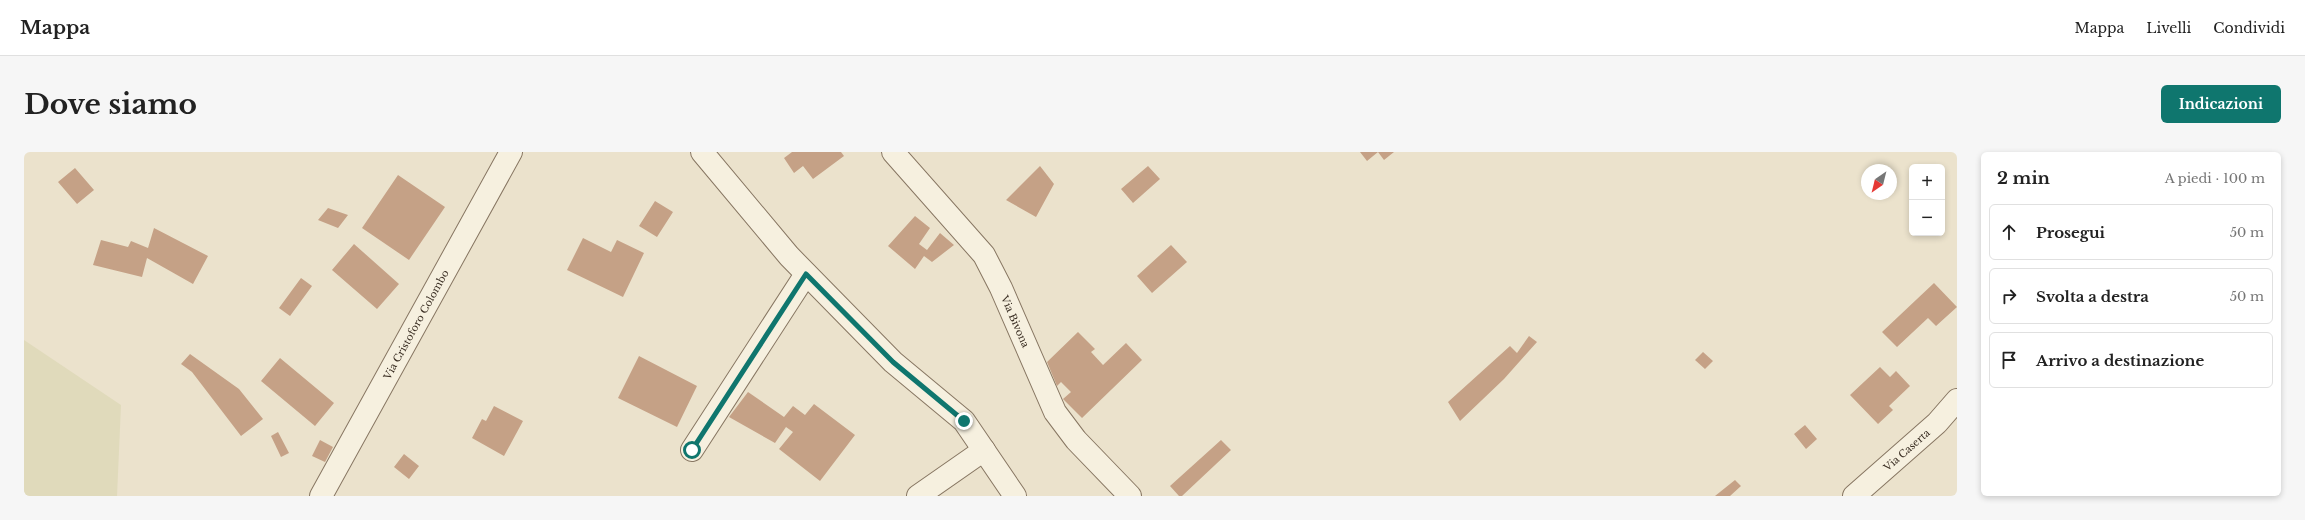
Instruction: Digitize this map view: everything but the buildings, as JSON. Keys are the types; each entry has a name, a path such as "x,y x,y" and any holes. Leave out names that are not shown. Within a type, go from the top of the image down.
{"street":[{"name":"Via Cristoforo Colombo","path":"321,496 511,152"},
{"path":"702,152 789,256 806,274 893,362 964,421 1015,496"},
{"name":"Via Bivona","path":"893,152 984,254 1001,288 1055,412 1076,440 1130,496"},
{"path":"692,450 806,274"},
{"name":"Via Caserta","path":"1854,496 1937,423 1957,400"},
{"path":"918,496 984,450"}],"shaded area":[{"path":"24,340 121,405 117,496 24,496"}],"route":[{"path":"692,450 806,274 893,362 964,421"}]}
